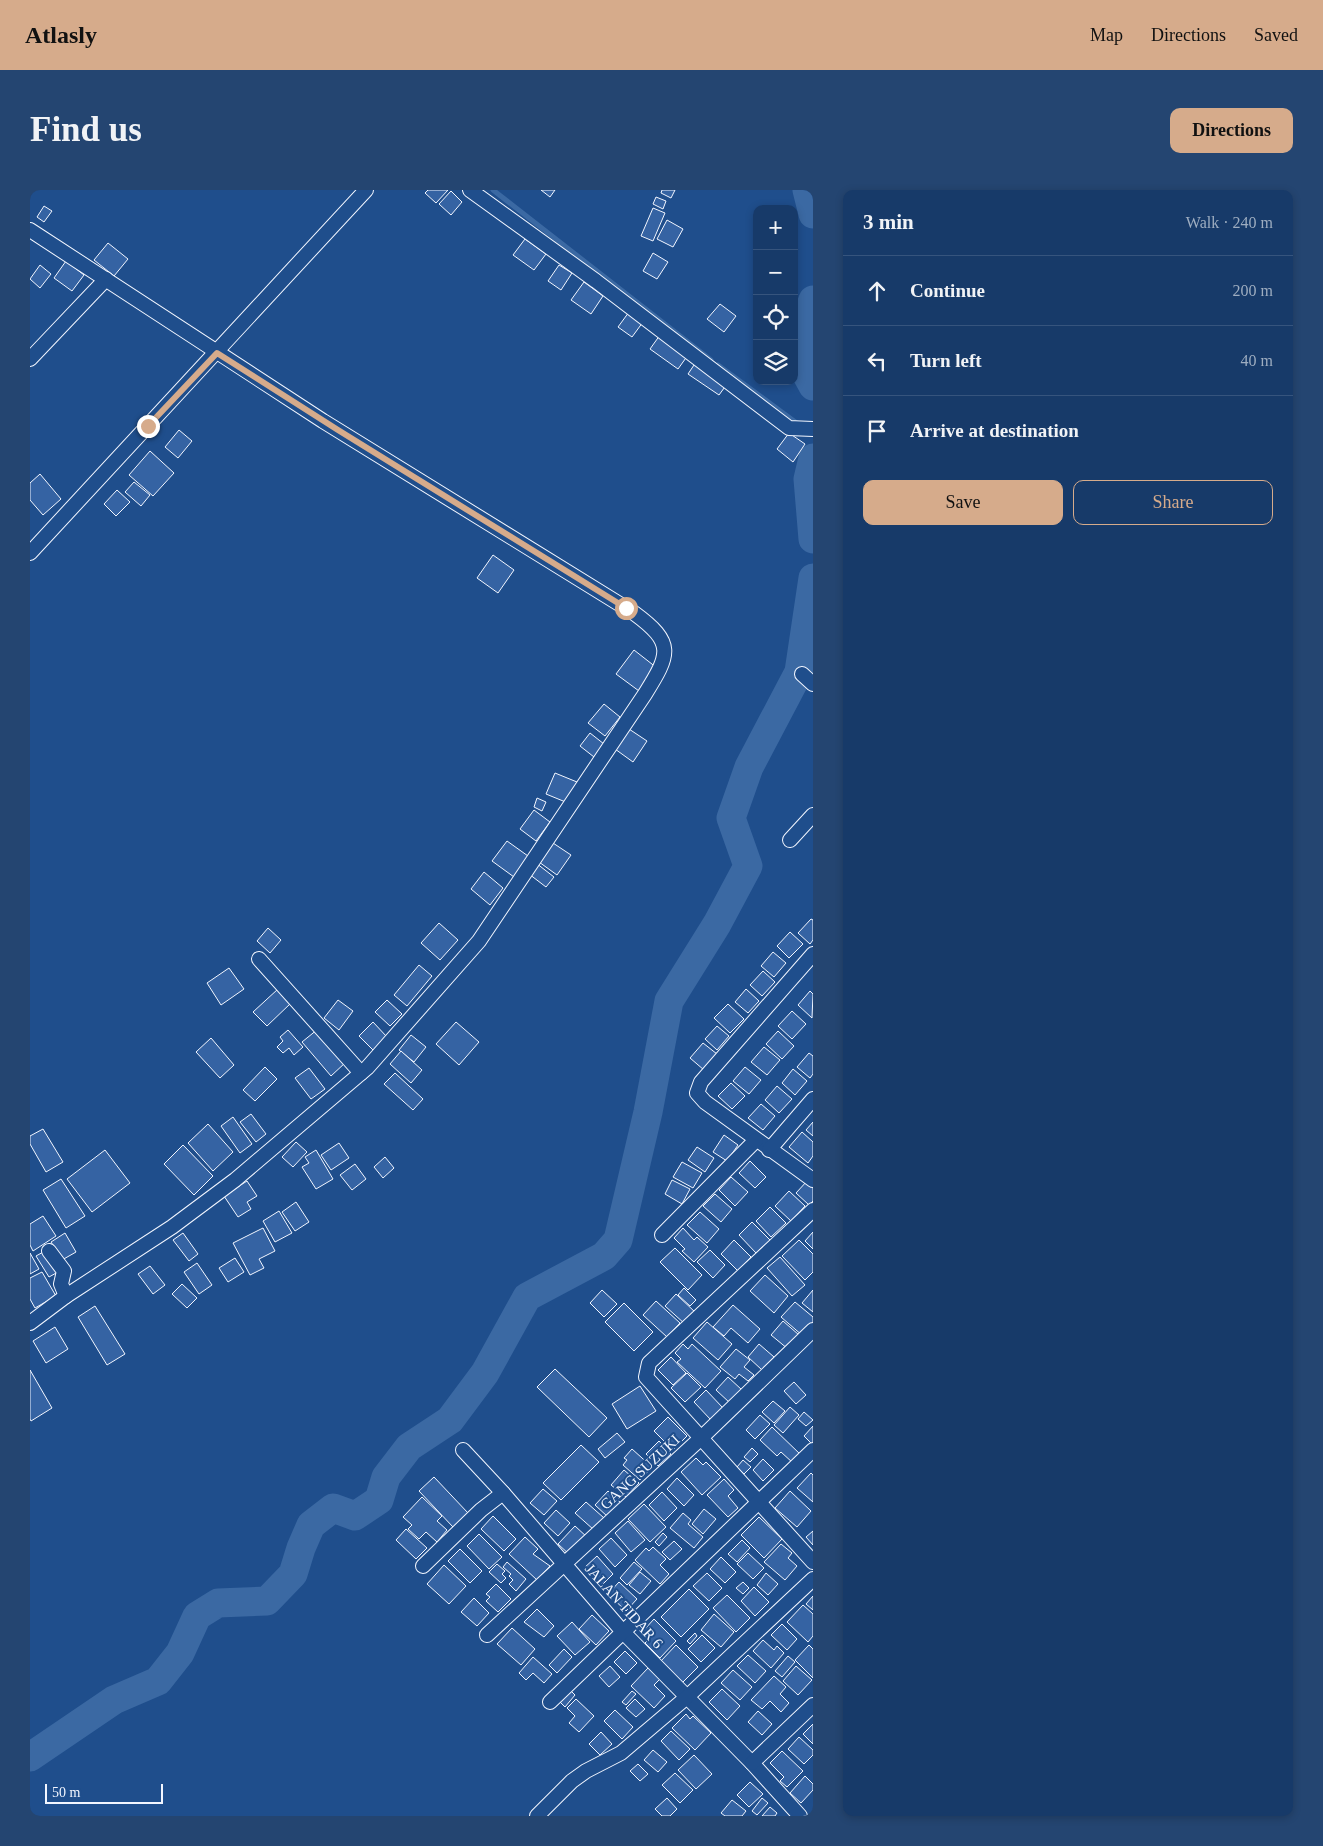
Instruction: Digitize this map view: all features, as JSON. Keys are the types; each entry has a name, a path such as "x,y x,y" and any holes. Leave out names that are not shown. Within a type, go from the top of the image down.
{"street":[{"path":"30,553 366,190"},
{"path":"470,190 596,281 789,428 807,429"},
{"path":"30,230 347,436 634,613 658,632 663,644 661,668 546,845 479,941 361,1073 277,1146 227,1186 172,1227 66,1296 30,1323"},
{"path":"30,359 106,280"},
{"path":"802,674 813,684"},
{"path":"790,840 813,815"},
{"path":"813,954 697,1088 697,1092 705,1102 813,1180"},
{"path":"259,959 361,1073"},
{"path":"769,1150 813,1099"},
{"path":"662,1235 756,1140"},
{"path":"813,1210 649,1363 646,1368 646,1377 813,1562"},
{"path":"49,1251 64,1271 61,1284 66,1296"},
{"name":"GANG SUZUKI","path":"487,1635 700,1439 813,1330"},
{"name":"JALAN TIDAR 6","path":"463,1450 503,1493 623,1632 752,1763 800,1816"},
{"path":"550,1702 759,1504 813,1450"},
{"path":"423,1566 481,1510 503,1493"},
{"path":"537,1816 572,1781 586,1771 621,1753 687,1697 813,1579"},
{"path":"752,1763 813,1705"}],"building":[{"path":"428,190 448,190 436,203 425,193"},
{"path":"541,190 555,190 550,197"},
{"path":"662,190 675,190 671,198 661,193"},
{"path":"451,191 462,202 451,215 439,204"},
{"path":"656,197 666,201 663,209 653,204"},
{"path":"44,206 52,211 44,222 37,217"},
{"path":"653,208 665,213 653,241 641,236"},
{"path":"667,220 683,229 673,247 657,239"},
{"path":"525,239 546,254 534,270 513,255"},
{"path":"108,243 128,259 114,276 94,260"},
{"path":"653,253 668,262 657,279 643,271"},
{"path":"66,261 84,275 72,291 54,278"},
{"path":"40,265 51,274 40,288 30,279"},
{"path":"559,265 572,273 561,290 548,281"},
{"path":"584,282 603,296 591,314 571,300"},
{"path":"720,304 736,316 724,332 707,319"},
{"path":"629,312 643,322 632,337 618,327"},
{"path":"660,335 688,355 678,369 650,349"},
{"path":"696,362 727,384 719,395 688,374"},
{"path":"179,430 192,441 178,458 165,447"},
{"path":"789,433 805,444 793,462 777,449"},
{"path":"150,451 174,473 153,496 129,475"},
{"path":"40,474 61,499 43,515 30,500 30,483"},
{"path":"134,482 150,495 141,506 125,492"},
{"path":"117,490 130,502 116,516 104,504"},
{"path":"493,555 514,570 498,593 477,578"},
{"path":"634,650 657,668 639,691 616,674"},
{"path":"604,704 620,717 605,736 588,723"},
{"path":"629,729 647,741 633,762 615,749"},
{"path":"590,733 604,744 594,757 580,746"},
{"path":"555,773 577,782 568,803 546,794"},
{"path":"537,798 546,802 542,811 534,807"},
{"path":"534,810 550,822 536,841 520,829"},
{"path":"507,841 528,856 514,877 492,861"},
{"path":"553,843 571,855 557,875 539,862"},
{"path":"536,863 554,877 546,887 529,874"},
{"path":"484,872 503,888 490,905 471,889"},
{"path":"811,919 813,920 813,940 810,944 798,933"},
{"path":"439,923 458,940 440,960 421,943"},
{"path":"268,928 281,940 270,953 257,941"},
{"path":"790,932 803,944 789,958 777,946"},
{"path":"773,952 786,963 774,977 761,966"},
{"path":"419,965 432,976 407,1006 394,995"},
{"path":"229,968 244,989 221,1005 207,983"},
{"path":"763,971 775,982 762,996 750,985"},
{"path":"278,989 291,1003 267,1026 253,1012"},
{"path":"746,989 759,1001 748,1013 735,1002"},
{"path":"810,991 813,994 812,1018 798,1005"},
{"path":"338,1000 353,1011 339,1030 324,1018"},
{"path":"387,1000 402,1014 390,1026 375,1012"},
{"path":"728,1004 744,1019 730,1033 714,1018"},
{"path":"792,1011 806,1024 792,1039 778,1026"},
{"path":"373,1022 387,1037 373,1050 359,1036"},
{"path":"456,1022 479,1042 459,1065 436,1044"},
{"path":"717,1026 729,1036 717,1050 705,1039"},
{"path":"318,1029 346,1062 331,1076 302,1042"},
{"path":"288,1030 303,1047 294,1055 289,1048 283,1053 277,1047 283,1041 280,1037"},
{"path":"778,1031 794,1046 782,1059 766,1044"},
{"path":"411,1035 426,1047 414,1062 399,1050"},
{"path":"211,1038 234,1065 220,1078 196,1052"},
{"path":"703,1043 717,1054 704,1070 690,1058"},
{"path":"764,1047 780,1060 767,1075 751,1062"},
{"path":"401,1051 422,1070 411,1083 390,1064"},
{"path":"809,1053 813,1056 813,1074 810,1078 797,1067"},
{"path":"265,1067 277,1079 255,1101 243,1090"},
{"path":"745,1067 761,1080 749,1094 733,1081"},
{"path":"309,1068 325,1089 311,1099 295,1078"},
{"path":"793,1069 807,1081 795,1095 782,1083"},
{"path":"395,1073 423,1099 413,1110 384,1084"},
{"path":"731,1083 745,1096 732,1109 718,1096"},
{"path":"777,1086 792,1099 779,1113 765,1100"},
{"path":"761,1104 775,1116 763,1130 748,1118"},
{"path":"251,1114 266,1134 256,1142 240,1122"},
{"path":"233,1117 252,1144 240,1153 221,1126"},
{"path":"813,1122 813,1136 806,1130"},
{"path":"208,1124 233,1152 213,1171 188,1143"},
{"path":"43,1129 63,1162 46,1172 30,1144 30,1136"},
{"path":"802,1132 813,1142 813,1156 808,1163 789,1147"},
{"path":"724,1135 738,1145 727,1161 713,1152"},
{"path":"296,1142 307,1152 293,1167 282,1157"},
{"path":"339,1143 349,1158 331,1170 321,1155"},
{"path":"183,1145 213,1176 194,1195 164,1164"},
{"path":"697,1147 714,1158 705,1172 688,1160"},
{"path":"105,1150 130,1183 92,1212 67,1179"},
{"path":"316,1150 333,1179 316,1189 302,1167 309,1163 305,1157"},
{"path":"385,1157 394,1168 383,1178 374,1167"},
{"path":"750,1161 766,1177 755,1188 739,1173"},
{"path":"682,1162 702,1173 693,1188 673,1177"},
{"path":"355,1164 366,1179 352,1190 340,1175"},
{"path":"731,1177 748,1192 735,1206 719,1190"},
{"path":"61,1179 85,1216 66,1228 43,1190"},
{"path":"672,1180 690,1189 682,1204 665,1194"},
{"path":"808,1180 813,1185 813,1201 809,1205 796,1193"},
{"path":"247,1181 257,1196 247,1202 251,1209 238,1217 224,1196"},
{"path":"789,1191 805,1206 791,1221 775,1206"},
{"path":"715,1194 732,1209 721,1222 703,1206"},
{"path":"296,1202 309,1222 295,1231 282,1212"},
{"path":"770,1207 786,1223 771,1237 756,1221"},
{"path":"279,1211 292,1233 275,1242 263,1221"},
{"path":"700,1212 719,1229 707,1243 687,1225"},
{"path":"43,1216 56,1236 33,1251 30,1245 30,1224"},
{"path":"752,1222 770,1240 756,1253 739,1235"},
{"path":"263,1228 275,1251 259,1259 264,1268 250,1275 233,1243"},
{"path":"683,1228 694,1240 697,1237 708,1247 694,1262 682,1251 685,1249 674,1238"},
{"path":"813,1232 813,1249 805,1241"},
{"path":"65,1233 76,1252 62,1260 51,1242"},
{"path":"183,1233 198,1254 189,1261 173,1240"},
{"path":"734,1240 751,1257 738,1271 721,1254"},
{"path":"799,1240 813,1254 813,1272 805,1280 782,1256"},
{"path":"675,1248 702,1275 688,1290 660,1262"},
{"path":"710,1250 725,1265 713,1278 697,1262"},
{"path":"45,1251 58,1272 49,1277 36,1256"},
{"path":"30,1253 39,1269 30,1274"},
{"path":"780,1257 805,1285 792,1296 767,1268"},
{"path":"235,1258 244,1272 228,1282 219,1268"},
{"path":"197,1263 212,1285 199,1294 184,1272"},
{"path":"150,1266 165,1285 153,1294 138,1274"},
{"path":"42,1272 56,1296 35,1308 30,1299 30,1278"},
{"path":"765,1275 788,1296 774,1313 750,1291"},
{"path":"182,1284 197,1298 187,1308 172,1294"},
{"path":"684,1288 696,1300 690,1306 678,1295"},
{"path":"602,1290 617,1304 604,1317 590,1303"},
{"path":"813,1290 813,1312 802,1303"},
{"path":"676,1294 696,1313 685,1324 665,1306"},
{"path":"656,1301 680,1323 667,1337 643,1315"},
{"path":"795,1302 813,1317 813,1324 803,1336 781,1317"},
{"path":"624,1303 653,1332 634,1351 605,1322"},
{"path":"733,1305 760,1329 748,1343 731,1328 724,1336 713,1327"},
{"path":"95,1306 125,1354 107,1365 78,1317"},
{"path":"783,1321 799,1335 788,1349 771,1335"},
{"path":"707,1322 732,1344 718,1360 693,1338"},
{"path":"55,1327 68,1349 46,1363 33,1341"},
{"path":"683,1344 688,1349 692,1344 721,1371 705,1388 677,1362 681,1359 675,1353"},
{"path":"759,1344 774,1357 762,1370 748,1357"},
{"path":"736,1349 750,1360 744,1367 754,1375 748,1381 739,1374 735,1379 720,1367"},
{"path":"671,1357 686,1373 673,1385 658,1370"},
{"path":"555,1369 607,1418 589,1437 537,1387"},
{"path":"30,1370 52,1408 31,1421 30,1419"},
{"path":"687,1373 701,1387 685,1402 671,1388"},
{"path":"728,1377 742,1390 730,1403 716,1390"},
{"path":"794,1382 806,1395 796,1404 784,1391"},
{"path":"640,1386 656,1411 627,1429 612,1404"},
{"path":"706,1390 723,1408 711,1420 694,1402"},
{"path":"773,1401 785,1411 774,1423 762,1412"},
{"path":"790,1407 799,1415 783,1433 774,1425"},
{"path":"804,1412 813,1420 806,1426 798,1419"},
{"path":"760,1415 770,1424 755,1439 746,1430"},
{"path":"668,1417 687,1436 673,1450 654,1431"},
{"path":"813,1426 813,1443 812,1444 804,1436"},
{"path":"772,1427 801,1455 793,1463 781,1452 777,1456 760,1440"},
{"path":"617,1433 625,1442 605,1458 598,1449"},
{"path":"659,1441 671,1454 658,1466 646,1454"},
{"path":"581,1445 599,1462 561,1500 543,1483"},
{"path":"752,1448 758,1454 750,1462 744,1457"},
{"path":"632,1449 652,1467 640,1480 623,1465 627,1460 624,1458"},
{"path":"696,1458 703,1465 706,1462 721,1477 702,1495 681,1472"},
{"path":"763,1459 774,1470 763,1481 753,1470"},
{"path":"743,1460 751,1467 744,1474 737,1467"},
{"path":"624,1470 639,1483 626,1497 611,1485"},
{"path":"811,1473 813,1475 813,1502 797,1488"},
{"path":"434,1477 468,1513 453,1527 419,1491"},
{"path":"677,1478 694,1495 684,1506 667,1489"},
{"path":"724,1479 734,1490 728,1496 738,1508 728,1517 707,1495"},
{"path":"543,1489 557,1501 544,1515 530,1503"},
{"path":"608,1491 621,1503 608,1517 595,1505"},
{"path":"790,1491 811,1511 797,1527 775,1508"},
{"path":"662,1492 677,1508 664,1521 649,1505"},
{"path":"422,1497 442,1516 437,1521 447,1530 437,1542 426,1532 419,1539 408,1529 412,1525 403,1517"},
{"path":"586,1502 604,1518 594,1530 575,1513"},
{"path":"644,1504 666,1527 650,1542 628,1519"},
{"path":"704,1509 716,1519 703,1534 692,1524"},
{"path":"556,1510 570,1523 558,1536 544,1523"},
{"path":"683,1513 691,1520 688,1524 703,1537 694,1548 670,1528"},
{"path":"493,1516 516,1539 504,1551 481,1529"},
{"path":"759,1517 782,1539 764,1558 741,1535"},
{"path":"628,1521 645,1540 631,1552 615,1533"},
{"path":"575,1526 588,1538 571,1556 558,1544"},
{"path":"406,1529 427,1548 416,1559 396,1540"},
{"path":"813,1531 813,1545 806,1537"},
{"path":"663,1533 667,1537 659,1546 655,1542"},
{"path":"479,1534 502,1557 489,1569 467,1546"},
{"path":"525,1537 538,1549 533,1554 550,1566 537,1580 509,1554"},
{"path":"611,1538 627,1555 615,1567 599,1549"},
{"path":"742,1540 750,1548 737,1562 728,1554"},
{"path":"674,1541 682,1549 670,1560 662,1552"},
{"path":"781,1544 792,1553 788,1558 797,1566 785,1580 764,1562"},
{"path":"653,1547 666,1559 660,1565 669,1574 660,1584 635,1560 646,1548 649,1551"},
{"path":"460,1549 482,1571 470,1583 448,1561"},
{"path":"748,1553 764,1568 753,1579 737,1564"},
{"path":"597,1556 613,1574 600,1587 583,1569"},
{"path":"721,1557 736,1572 725,1583 710,1569"},
{"path":"507,1562 526,1579 516,1591 509,1584 513,1580 509,1576 511,1574 503,1567"},
{"path":"634,1562 642,1569 627,1585 620,1578"},
{"path":"497,1564 505,1571 502,1574 506,1578 501,1583 489,1572"},
{"path":"444,1565 466,1586 449,1604 427,1584"},
{"path":"640,1572 651,1581 640,1594 629,1585"},
{"path":"707,1573 722,1588 709,1601 693,1586"},
{"path":"766,1573 778,1584 768,1595 757,1585"},
{"path":"619,1582 637,1599 626,1611 608,1594"},
{"path":"743,1582 749,1588 743,1594 736,1588"},
{"path":"496,1584 511,1599 498,1612 486,1601 490,1597 486,1594"},
{"path":"754,1587 769,1602 755,1616 741,1601"},
{"path":"689,1589 709,1609 681,1637 661,1617"},
{"path":"727,1595 750,1618 736,1632 713,1608"},
{"path":"813,1596 813,1610 806,1604"},
{"path":"474,1598 489,1613 477,1626 461,1612"},
{"path":"803,1605 813,1614 813,1636 808,1642 787,1622"},
{"path":"537,1609 554,1626 544,1637 524,1622"},
{"path":"714,1614 734,1632 721,1647 701,1630"},
{"path":"592,1615 609,1631 596,1645 579,1629"},
{"path":"654,1619 676,1641 660,1658 645,1643 651,1637 644,1630"},
{"path":"572,1622 590,1642 575,1655 557,1636"},
{"path":"782,1624 797,1639 787,1650 771,1635"},
{"path":"512,1628 535,1649 521,1665 497,1644"},
{"path":"695,1633 697,1636 690,1644 687,1641"},
{"path":"702,1635 715,1648 701,1662 688,1649"},
{"path":"763,1640 774,1650 777,1646 784,1653 771,1668 753,1651"},
{"path":"676,1645 698,1667 682,1683 660,1662"},
{"path":"809,1645 813,1649 813,1678 795,1660"},
{"path":"564,1649 572,1657 557,1673 549,1665"},
{"path":"625,1651 637,1663 626,1674 614,1662"},
{"path":"748,1655 766,1671 755,1683 737,1666"},
{"path":"788,1656 795,1662 782,1677 775,1671"},
{"path":"533,1657 552,1674 544,1683 533,1673 526,1680 519,1673"},
{"path":"610,1666 620,1677 609,1687 599,1676"},
{"path":"796,1666 812,1680 798,1695 783,1681"},
{"path":"648,1668 660,1679 654,1685 665,1696 654,1708 631,1686"},
{"path":"733,1670 752,1687 740,1700 721,1683"},
{"path":"774,1676 786,1687 780,1694 789,1703 781,1712 770,1701 762,1709 751,1700"},
{"path":"722,1689 740,1706 727,1720 709,1702"},
{"path":"570,1690 575,1695 565,1707 560,1702"},
{"path":"632,1691 636,1694 626,1705 622,1702"},
{"path":"576,1699 594,1716 579,1732 569,1723 575,1716 567,1708"},
{"path":"635,1699 645,1709 636,1717 626,1708"},
{"path":"615,1710 633,1727 622,1739 604,1721"},
{"path":"758,1711 772,1724 762,1735 748,1722"},
{"path":"686,1714 690,1719 693,1716 711,1733 695,1750 672,1728"},
{"path":"813,1724 813,1744 803,1734"},
{"path":"671,1731 690,1749 679,1760 661,1741"},
{"path":"601,1732 612,1744 600,1755 589,1744"},
{"path":"799,1737 813,1750 813,1755 804,1764 788,1749"},
{"path":"653,1750 667,1762 658,1772 644,1760"},
{"path":"782,1751 803,1771 787,1787 780,1781 784,1777 770,1763"},
{"path":"694,1755 712,1774 696,1789 678,1770"},
{"path":"638,1764 648,1774 640,1781 630,1771"},
{"path":"675,1773 693,1790 680,1803 662,1785"},
{"path":"805,1776 813,1784 813,1790 801,1803 790,1793"},
{"path":"750,1782 763,1794 749,1807 737,1795"},
{"path":"667,1798 677,1809 670,1816 662,1816 655,1809"},
{"path":"762,1798 768,1803 757,1815 752,1811"},
{"path":"732,1800 746,1811 742,1816 725,1816 721,1813"},
{"path":"770,1807 777,1813 775,1816 762,1816"}],"waterway":[{"path":"493,190 711,360"},
{"path":"807,190 813,214"},
{"path":"813,300 802,329 802,366 813,386"},
{"path":"718,365 798,424"},
{"path":"813,458 808,479 813,539"},
{"path":"30,1757 114,1700 158,1681 180,1653 197,1616 218,1603 267,1601 293,1574 311,1525 333,1508 355,1516 379,1500 386,1477 409,1447 450,1420 485,1373 527,1297 604,1256 618,1240 648,1112 669,1001 717,924 748,866 731,818 749,767 799,672 813,578"}],"route":[{"path":"148,426 217,353 461,507 626,608"}]}
